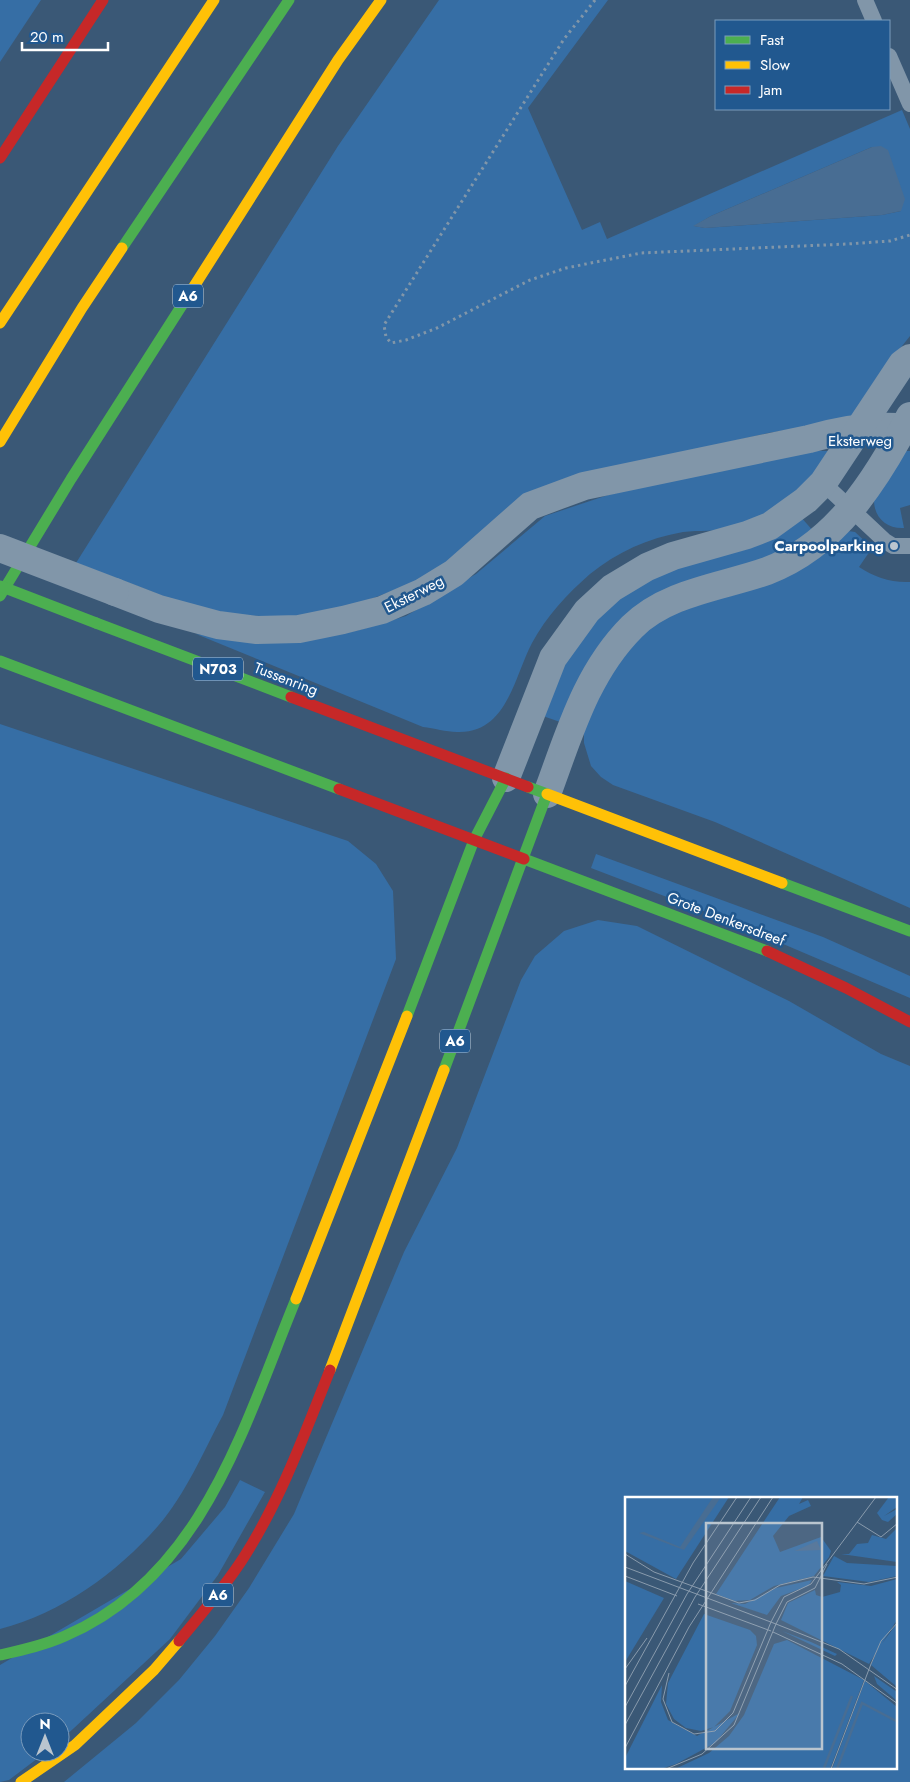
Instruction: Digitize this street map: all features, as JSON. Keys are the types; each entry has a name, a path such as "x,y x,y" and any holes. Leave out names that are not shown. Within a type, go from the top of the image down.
{"main road":[{"path":"0,158 104,0"},
{"path":"0,323 214,0"},
{"path":"0,442 82,308 290,0"},
{"name":"A6","path":"0,596 71,479 311,102 381,0"},
{"name":"Tussenring","path":"0,586 547,794"},
{"path":"0,661 524,858 547,794 910,931"},
{"path":"0,1655 28,1649 68,1635 105,1613 138,1587 188,1535 213,1493 232,1454 302,1286 474,840 506,778"},
{"name":"A6","path":"21,1782 75,1745 154,1670 221,1591 257,1535 298,1451 328,1378 524,858"},
{"name":"Grote Denkersdreef","path":"524,858 751,944 846,988 910,1022"}],"street":[{"path":"506,778 553,658 587,611 612,588 647,567 673,556 747,535 770,526 806,500 823,483 902,364 910,358"},
{"path":"547,794 594,674 612,648 633,626 662,606 693,593 767,570 792,559 818,540 851,510 878,474 906,431"},
{"name":"Eksterweg","path":"0,548 158,609 218,625 257,630 299,629 382,610 423,592 454,573 530,506 584,486 809,439 906,431"}],"lane":[{"path":"864,0 874,20"},
{"path":"890,58 910,104"},
{"path":"823,483 893,546 910,546"}],"path":[{"path":"595,0 564,39 384,325 386,337 391,343 406,340 437,328 530,280 576,266 641,253 847,244 890,241 910,235"}],"shaded area":[{"path":"0,0 41,0 0,62"},
{"path":"439,0 608,0 528,108 582,230 600,222 607,239 902,110 910,129 910,336 875,380 850,420 768,433 607,470 456,555 433,572 405,586 347,608 291,617 228,615 180,605 153,592 76,563 338,146","holes":["872,147 901,211 882,215 705,228 694,226 711,216"]},
{"path":"881,146 888,150 905,199 901,211 882,215 705,228 693,226 711,216 872,147"},
{"path":"809,451 830,451 801,493 774,511 739,526 720,530 683,532 645,542 611,559 590,574 558,606 538,633 514,687 498,714 487,724 474,730 453,732 423,727 196,634 246,642 305,641 359,630 406,616 476,574 545,516 611,494"},
{"path":"903,451 910,451 910,505 900,508 904,528 898,528 892,527 879,517 874,500"},
{"path":"800,516 814,532 776,556 676,586 563,723 540,715 558,669 589,622 636,580"},
{"path":"848,531 855,532 870,546 870,551 859,567 883,579 910,582 910,908 715,822 613,785 601,777 591,766 584,743 584,728 604,677 641,632 673,611"},
{"path":"0,724 348,841 376,864 393,891 396,959 223,1415 186,1487 168,1514 142,1544 106,1575 86,1590 45,1613 0,1629"},
{"path":"596,854 823,937 910,976 910,998 727,920 591,868"},
{"path":"598,920 637,926 789,1001 881,1054 910,1066 910,1782 64,1782 136,1723 179,1680 215,1636 249,1588 294,1514 404,1252 457,1148 521,980 535,956 564,931"},
{"path":"240,1480 265,1492 218,1575 170,1639 70,1732 70,1712 20,1712 20,1762 33,1762 9,1780 0,1782 0,1665 181,1559 225,1507"}],"traffic: fast":[{"path":"122,248 289,0"},
{"path":"0,596 71,479 186,299"},
{"path":"0,586 96,623"},
{"path":"96,623 291,697"},
{"path":"0,661 339,789"},
{"path":"407,1016 474,840 506,778"},
{"path":"444,1070 547,794 528,787"},
{"path":"524,859 767,951"},
{"path":"782,883 910,931"},
{"path":"0,1655 33,1647 65,1636 112,1610 152,1576 185,1537 213,1493 236,1445 296,1299"}],"traffic: slow":[{"path":"0,323 214,0"},
{"path":"186,299 338,60 381,0"},
{"path":"0,442 82,308 122,248"},
{"path":"547,794 782,883"},
{"path":"296,1299 407,1016"},
{"path":"330,1370 444,1070"},
{"path":"21,1782 75,1745 154,1670 179,1641"}],"traffic: jam":[{"path":"0,158 103,0"},
{"path":"291,697 528,787"},
{"path":"339,789 524,859"},
{"path":"767,951 846,988 910,1022"},
{"path":"179,1641 229,1579 270,1512 292,1465 330,1370"}],"place":[{"name":"Carpoolparking","path":"894,546"}]}
